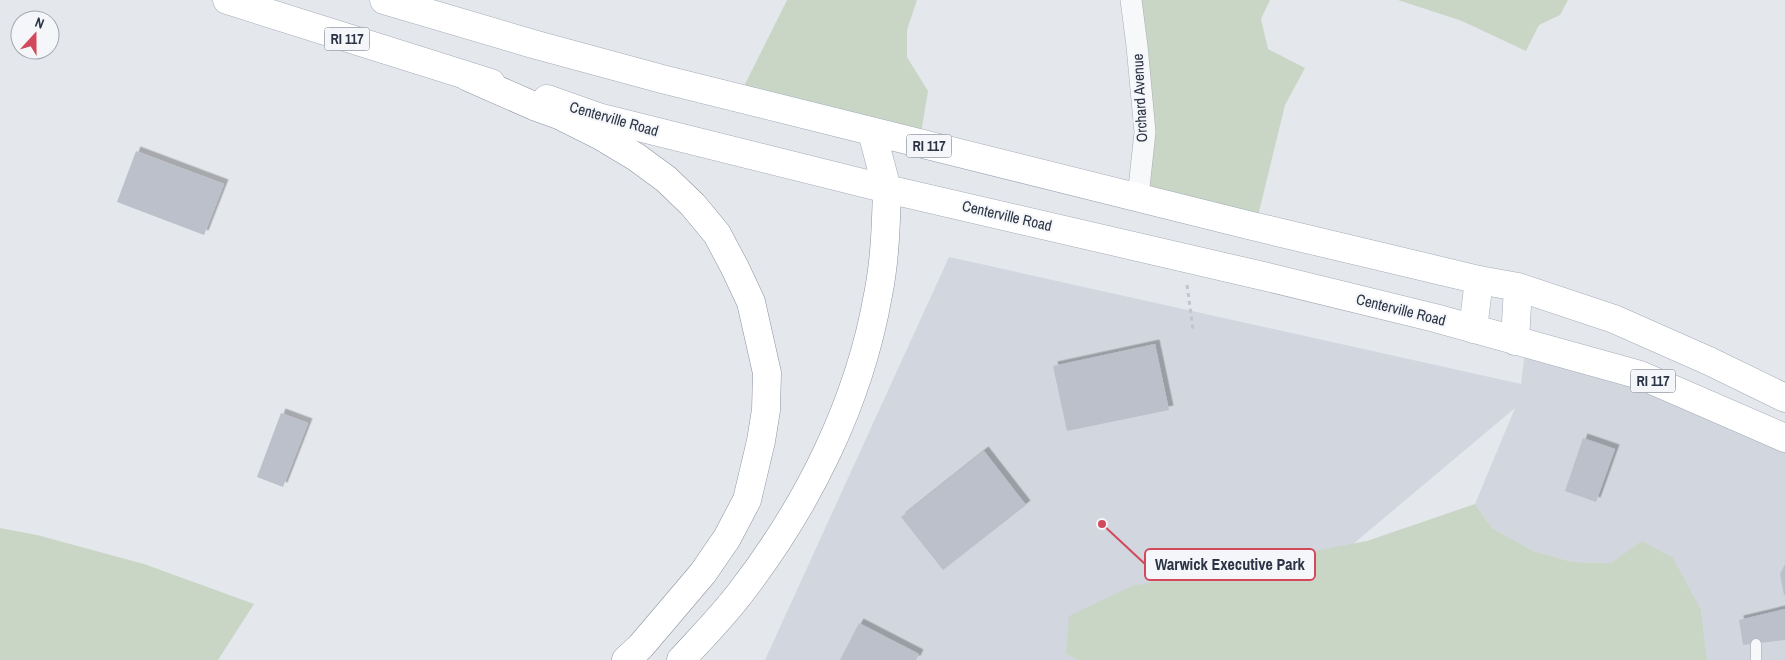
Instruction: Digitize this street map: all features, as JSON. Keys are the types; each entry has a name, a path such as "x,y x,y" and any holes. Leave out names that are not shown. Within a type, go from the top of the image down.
{"main road":[{"name":"Centerville Road","path":"227,0 598,117 887,189 1426,316 1640,375 1785,438"},
{"name":"RI 117","path":"384,0 533,44 872,132 1258,228 1479,280 1518,287 1614,319 1709,361 1785,398"},
{"path":"468,77 559,115 601,136 636,156 666,179 717,234 752,302 766,373 766,391 761,441 747,500 727,538 703,573 641,646 626,660"},
{"path":"681,660 740,592 801,503 838,427 860,371 879,293 886,228 887,189 872,132"},
{"path":"1473,329 1479,280"},
{"path":"1515,341 1518,287"}],"street":[{"name":"Orchard Avenue","path":"1130,0 1137,46 1145,132 1138,197"}],"lane":[{"path":"1756,644 1756,660"}],"path":[{"path":"1182,257 1193,328"}],"shaded area":[{"path":"949,257 1521,384 1526,344 1785,434 1785,660 1707,660 1701,610 1611,563 1573,562 1533,551 1492,528 1475,504 1515,408 1215,660 765,660"}],"green space":[{"path":"787,0 917,0 907,30 907,57 928,91 920,139 739,96"},
{"path":"1133,0 1270,0 1261,19 1268,49 1305,68 1285,105 1257,220 1144,194"},
{"path":"1398,0 1568,0 1560,15 1539,25 1526,51 1462,21"},
{"path":"1475,504 1492,528 1533,551 1573,562 1611,563 1642,541 1673,558 1701,610 1707,660 1079,660 1066,654 1069,616 1132,586 1367,541"},
{"path":"0,528 37,535 144,564 254,604 218,660 0,660"}],"building":[{"path":"136,151 224,184 204,235 117,202"},
{"path":"1155,344 1169,410 1067,431 1053,366"},
{"path":"281,413 308,423 283,487 257,477"},
{"path":"1583,438 1615,449 1596,502 1565,491"},
{"path":"984,451 1026,505 943,570 901,517"},
{"path":"1785,564 1785,595 1784,595 1780,574"},
{"path":"1785,609 1785,640 1743,645 1739,620"},
{"path":"859,623 919,654 916,660 840,660"}],"place":[{"name":"Warwick Executive Park","path":"1102,524"}]}
